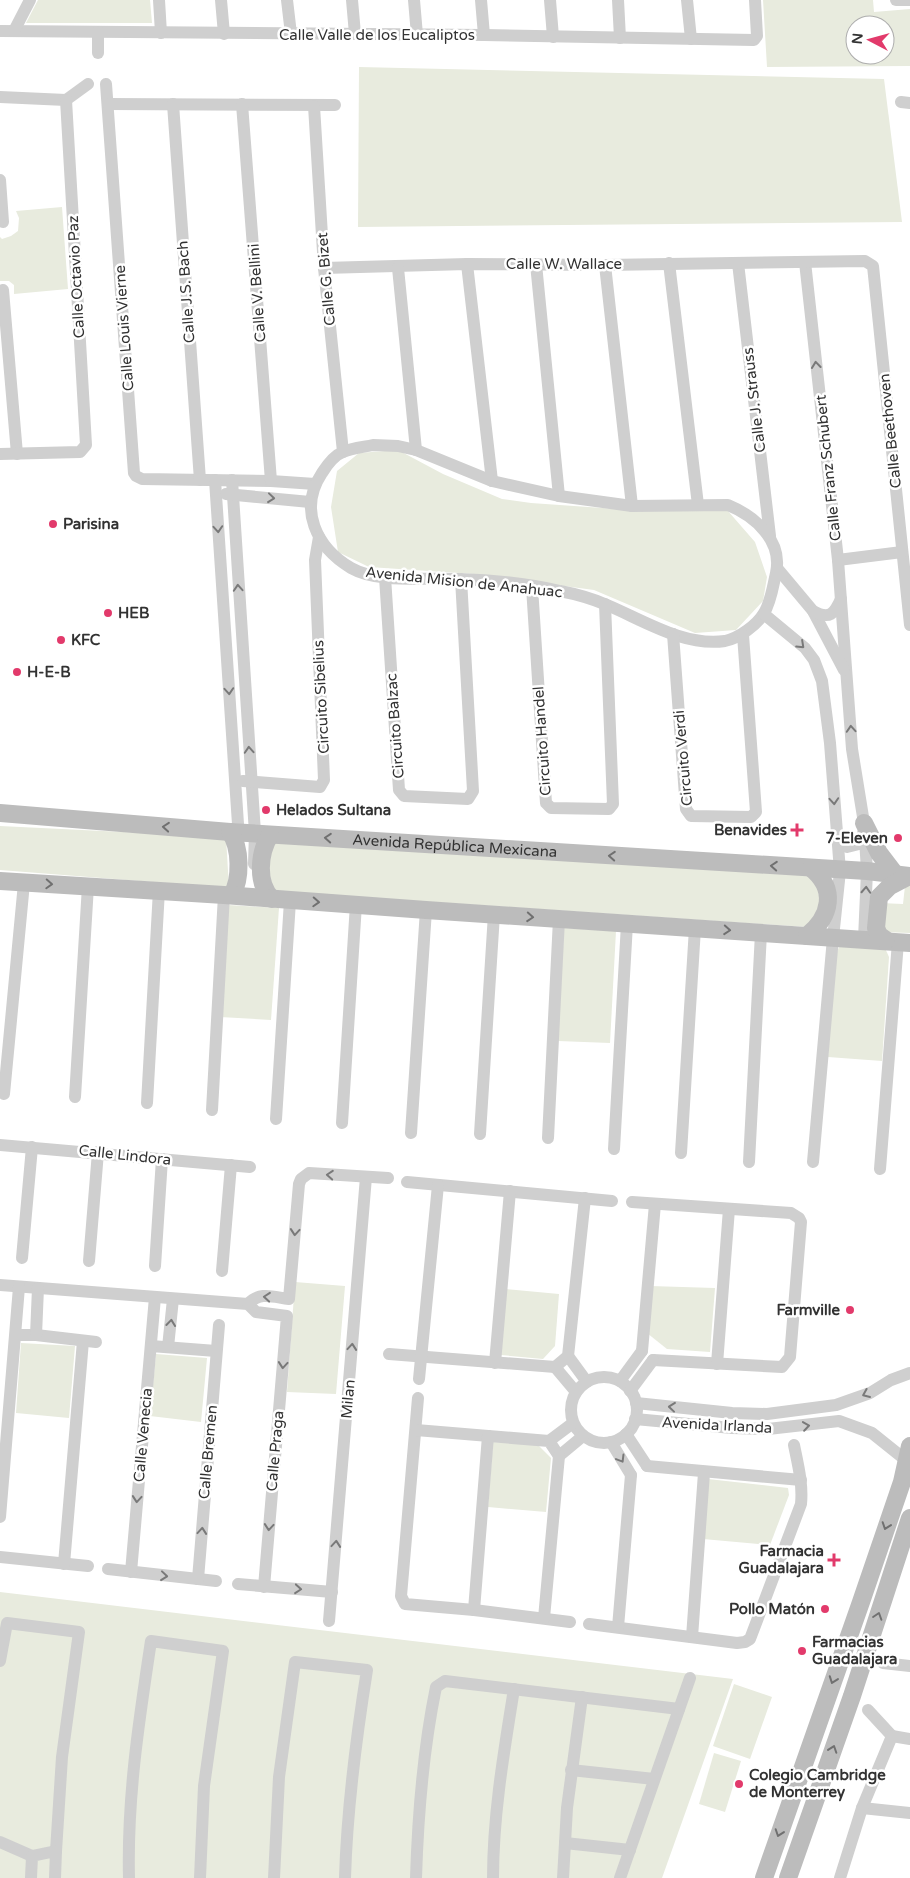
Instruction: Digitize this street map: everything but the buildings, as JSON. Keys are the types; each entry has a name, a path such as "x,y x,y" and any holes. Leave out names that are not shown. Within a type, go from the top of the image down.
{"main road":[{"name":"Avenida República Mexicana","path":"4,817 840,871 867,871 904,876"},
{"path":"864,823 879,853 904,876 890,886 880,897 876,928 879,935 898,942"},
{"path":"249,833 264,845 261,867 264,890 245,896 235,889 238,863 236,843 249,833"},
{"path":"807,936 822,922 827,903 825,882 811,868"},
{"path":"8,880 898,942"},
{"path":"764,1878 902,1482 908,1453"},
{"path":"788,1878 852,1696 910,1520 903,1512 902,1482"}],"street":[{"path":"14,31 30,0"},
{"path":"159,0 161,33"},
{"path":"221,0 224,34"},
{"path":"288,0 291,34"},
{"path":"352,0 354,34"},
{"path":"414,0 417,34"},
{"path":"481,0 484,35"},
{"path":"550,0 553,37"},
{"path":"618,0 620,38"},
{"path":"688,0 690,40"},
{"name":"Calle Valle de los Eucaliptos","path":"0,31 417,34 754,40 757,36 755,0"},
{"path":"896,0 910,0"},
{"path":"98,32 98,53"},
{"path":"0,97 66,100 88,84"},
{"name":"Calle Louis Vierne","path":"106,84 134,473 142,479 271,481 315,484"},
{"name":"Calle Octavio Paz","path":"17,454 80,452 86,445 66,100"},
{"path":"108,104 335,106"},
{"name":"Calle J.S. Bach","path":"173,104 200,480"},
{"name":"Calle V. Bellini","path":"242,104 271,481"},
{"name":"Calle G. Bizet","path":"314,106 324,268 343,452"},
{"path":"0,180 4,222"},
{"name":"Calle W. Wallace","path":"324,268 398,268 467,264 669,264 865,260 873,266"},
{"name":"Calle Franz Schubert","path":"804,262 838,560 847,674"},
{"name":"Calle J. Strauss","path":"738,263 770,536"},
{"path":"467,264 492,481"},
{"path":"536,264 559,496"},
{"path":"605,264 632,506"},
{"path":"669,264 698,505"},
{"name":"Calle Beethoven","path":"873,266 910,625"},
{"path":"398,268 416,450"},
{"path":"0,454 17,454 4,290"},
{"path":"343,452 373,445 398,446 416,450 492,481 559,496 632,506 728,505 741,510 770,536 776,553 777,568 764,614 743,635"},
{"name":"Avenida Mision de Anahuac","path":"343,452 327,466 315,484 310,502 313,524 319,537 330,552 350,567 366,575 461,579 532,586 561,591 605,604 673,634 706,642 726,641 743,635"},
{"path":"215,480 235,780 249,833"},
{"path":"232,480 251,781 249,833"},
{"path":"216,493 310,502"},
{"name":"Circuito Sibelius","path":"235,780 320,787 324,780 314,560 319,537"},
{"path":"838,560 902,552"},
{"path":"777,568 813,611 847,674 852,748 864,823 867,871 864,939"},
{"name":"Circuito Balzac","path":"385,577 399,790 404,796 468,799 473,791 461,579"},
{"name":"Circuito Handel","path":"532,586 546,803 551,808 609,809 613,804 605,604"},
{"path":"770,595 784,589 795,588"},
{"path":"813,611 820,615 830,615 834,612 841,599"},
{"path":"764,614 805,648 814,660 822,681 830,743 840,871 813,1162"},
{"name":"Circuito Verdi","path":"673,634 686,809 691,816 752,817 756,812 743,635"},
{"path":"836,826 842,844 854,846 863,839 864,823"},
{"path":"4,1094 8,880"},
{"path":"75,1097 88,886"},
{"path":"147,1104 158,890"},
{"path":"212,1110 245,896"},
{"path":"276,1119 290,901"},
{"path":"342,1123 356,904"},
{"path":"411,1133 426,910"},
{"path":"480,1134 494,914"},
{"path":"548,1138 559,919"},
{"path":"614,1149 627,924"},
{"path":"681,1153 695,928"},
{"path":"749,1162 761,933"},
{"path":"880,1169 898,942"},
{"name":"Calle Lindora","path":"0,1145 98,1152 250,1167"},
{"path":"22,1258 32,1147"},
{"path":"89,1261 98,1152"},
{"path":"155,1266 162,1159"},
{"path":"222,1271 231,1165"},
{"path":"0,1285 248,1304 259,1296 289,1299 301,1179 309,1173 388,1178"},
{"name":"Milan","path":"329,1621 366,1177"},
{"path":"407,1182 612,1200"},
{"path":"419,1379 438,1185"},
{"path":"495,1363 510,1192"},
{"path":"585,1198 568,1356 587,1382"},
{"path":"632,1202 791,1213 799,1218 801,1222 790,1357 782,1367 653,1360 642,1351"},
{"path":"620,1381 642,1351 655,1204"},
{"path":"717,1364 729,1209"},
{"path":"0,1517 19,1287"},
{"path":"36,1335 38,1288"},
{"name":"Calle Venecia","path":"131,1572 155,1297"},
{"path":"168,1347 173,1298"},
{"name":"Calle Praga","path":"248,1304 256,1312 287,1316 264,1586"},
{"name":"Calle Bremen","path":"198,1580 219,1325"},
{"path":"16,1335 36,1335 96,1342"},
{"path":"64,1564 83,1341"},
{"path":"151,1346 216,1351"},
{"path":"389,1354 555,1367 568,1356"},
{"path":"630,1391 653,1360"},
{"path":"555,1367 576,1392"},
{"name":"Avenida Irlanda","path":"636,1403 732,1413 768,1414 836,1405 870,1393 891,1380 910,1373"},
{"path":"609,1377 620,1381 630,1391 636,1403 636,1419 626,1434 611,1442 601,1443 583,1436 574,1423 571,1412 576,1392 587,1382 598,1378 609,1377"},
{"path":"418,1398 401,1596 405,1604 474,1610 570,1622"},
{"path":"836,1405 839,1421"},
{"name":"Avenida Irlanda","path":"636,1419 732,1428 768,1429 839,1421 872,1433 908,1453"},
{"path":"416,1430 549,1441 574,1423"},
{"path":"626,1434 647,1466"},
{"path":"474,1610 488,1436"},
{"path":"560,1456 583,1436"},
{"path":"544,1618 560,1456 549,1441"},
{"path":"611,1442 631,1475 618,1627"},
{"path":"589,1624 737,1644 745,1642 753,1634 801,1504 801,1480 794,1445"},
{"path":"631,1475 647,1466 704,1473 801,1480"},
{"path":"692,1637 704,1473"},
{"path":"0,1557 88,1566"},
{"path":"108,1569 216,1581"},
{"path":"238,1584 332,1592"},
{"path":"0,1661 7,1623 79,1632 62,1757 55,1878"},
{"path":"129,1878 128,1834 135,1745 151,1641 223,1651 204,1786 200,1878"},
{"path":"274,1878 279,1777 295,1662 367,1670 358,1722 347,1824 344,1878"},
{"path":"883,1663 910,1666"},
{"path":"620,1878 690,1678"},
{"path":"416,1878 418,1817 426,1741 436,1686 445,1681 679,1709"},
{"path":"494,1878 493,1858 502,1762 514,1689"},
{"path":"563,1878 571,1770 582,1698"},
{"path":"868,1710 892,1736 910,1739"},
{"path":"840,1878 862,1808 892,1736"},
{"path":"571,1770 654,1779"},
{"path":"862,1808 910,1813"},
{"path":"0,1842 32,1856 56,1851"},
{"path":"565,1843 630,1850"},
{"path":"31,1878 32,1856"}],"shaded area":[{"path":"38,0 150,0 152,23 26,23"},
{"path":"763,0 873,0 874,12 910,9 910,66 767,67"},
{"path":"359,67 884,79 902,222 358,227"},
{"path":"62,207 68,289 14,294 14,285 9,281 0,281 0,237 2,239 11,236 18,231 19,218 16,211"},
{"path":"398,450 443,474 502,499 617,509 728,511 755,542 767,577 763,601 736,630 695,633 594,590 474,574 369,567 338,552 331,507 337,471 359,453"},
{"path":"0,826 226,837 229,888 0,870"},
{"path":"264,840 816,875 821,910 807,927 266,891"},
{"path":"910,883 910,933 883,932 880,903 903,904 905,886"},
{"path":"228,905 279,908 271,1020 220,1017"},
{"path":"564,928 616,931 610,1043 558,1041"},
{"path":"847,942 885,948 889,957 882,1061 828,1057 835,957 839,947"},
{"path":"295,1282 345,1286 336,1394 287,1392"},
{"path":"650,1286 715,1288 710,1352 667,1349 647,1333"},
{"path":"506,1289 559,1294 555,1346 543,1359 501,1355"},
{"path":"21,1343 75,1346 69,1418 16,1413"},
{"path":"156,1354 207,1358 201,1422 150,1416"},
{"path":"493,1442 538,1445 551,1458 546,1512 488,1507"},
{"path":"708,1479 788,1488 789,1495 770,1545 703,1539"},
{"path":"0,1592 733,1679 662,1878 0,1878"},
{"path":"734,1684 772,1697 750,1759 713,1746"},
{"path":"714,1753 741,1761 725,1812 699,1804"}],"place":[{"name":"Parisina","path":"53,524"},
{"name":"HEB","path":"108,613"},
{"name":"KFC","path":"61,640"},
{"name":"H-E-B","path":"17,672"},
{"name":"Helados Sultana","path":"266,810"},
{"name":"Benavides","path":"797,830"},
{"name":"7-Eleven","path":"898,838"},
{"name":"Farmville","path":"850,1310"},
{"name":"Farmacia Guadalajara","path":"834,1560"},
{"name":"Pollo Matón","path":"825,1609"},
{"name":"Farmacias Guadalajara","path":"802,1651"},
{"name":"Colegio Cambridge de Monterrey","path":"739,1784"}]}
